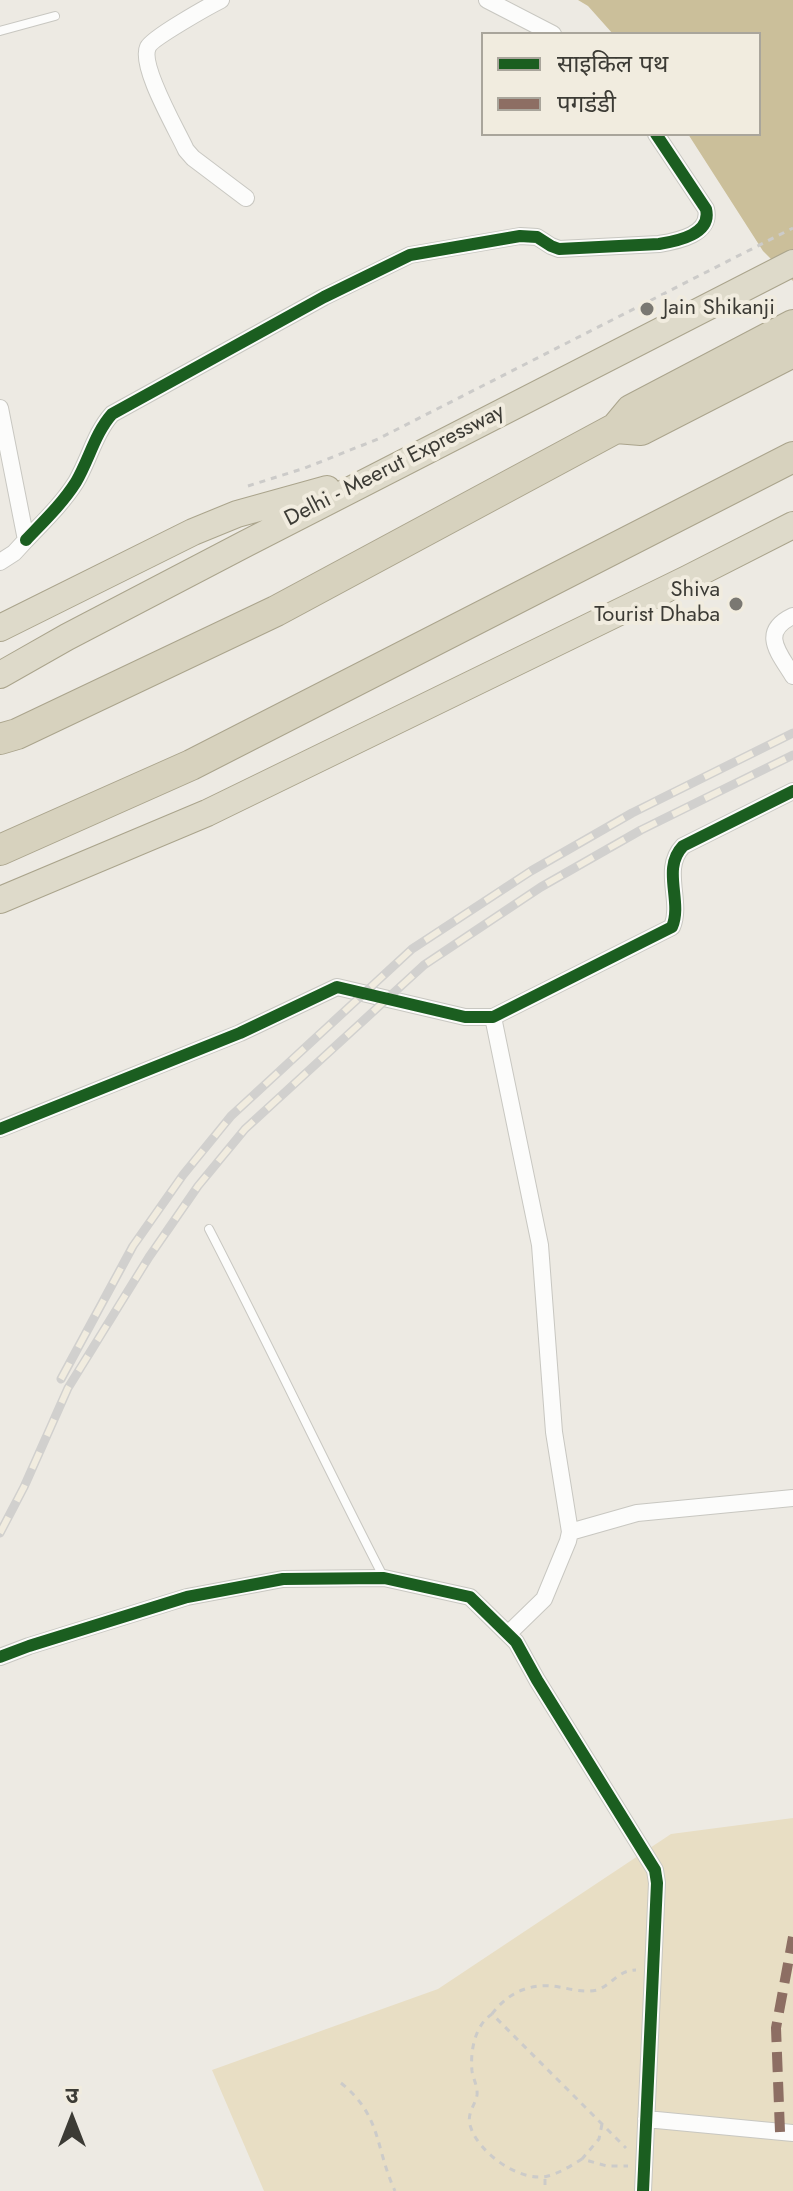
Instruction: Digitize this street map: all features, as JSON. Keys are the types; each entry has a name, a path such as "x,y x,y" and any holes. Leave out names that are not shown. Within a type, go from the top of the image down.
{"highway":[{"name":"Delhi - Meerut Expressway","path":"0,675 368,480 793,263"},
{"path":"0,739 17,734 276,611 629,423 793,325"},
{"path":"629,423 793,352"},
{"path":"0,850 191,765 793,457"},
{"path":"0,628 222,520 368,480"},
{"path":"0,900 207,813 793,525"}],"street":[{"path":"221,0 151,42 146,56 148,71 186,150 246,198"},
{"path":"487,0 549,32"},
{"path":"0,562 14,553 61,503 108,418 120,408 324,297 410,255 520,236 537,237 559,249 659,244 701,231 708,217 706,209 657,136"},
{"path":"0,408 26,540"},
{"path":"793,616 781,621 773,640 793,676"},
{"path":"0,1129 240,1033 337,987 465,1017 493,1017 672,927 675,916 672,863 676,853 683,846 793,791"},
{"path":"493,1017 540,1245 554,1432 570,1532 544,1599 508,1634"},
{"path":"570,1532 637,1513 793,1498"},
{"path":"0,1657 187,1597 283,1579 384,1578 470,1597 516,1642 655,1870 657,1883 643,2191"},
{"path":"646,2119 793,2133"}],"lane":[{"path":"0,31 55,16"},
{"path":"209,1229 384,1578"}],"path":[{"path":"245,487 305,468 378,439 793,228"},
{"path":"602,2124 599,2139 582,2159 558,2173 545,2177 511,2169 498,2162 476,2137 470,2124 469,2110 477,2097 472,2065 474,2044 484,2019 518,1991 530,1987 556,1986 596,1990 628,1970 653,1971"},
{"path":"492,2014 628,2150"},
{"path":"341,2083 370,2115 395,2191"},
{"path":"582,2159 607,2166 635,2166"},
{"path":"545,2177 545,2191"}],"shaded area":[{"path":"578,0 793,0 793,281 763,251 689,136 761,136 761,32 611,32 588,6"},
{"path":"793,1818 793,2191 264,2191 212,2070 438,1989 671,1834"}],"railway":[{"path":"61,1379 133,1246 183,1175 231,1116 412,949 531,871 632,813 793,733"},
{"path":"0,1533 68,1388 149,1257 198,1186 245,1129 424,965 541,887 641,830 793,755"}],"marked path":[{"path":"780,2132 776,2028 793,1937"}],"cycle path":[{"path":"26,540 71,490 112,414 324,297 410,255 520,236 537,237 559,249 659,244 692,235 704,225 706,209 657,136"},
{"path":"0,1129 240,1033 337,987 465,1017 493,1017 672,927 675,917 674,865 683,846 793,791"},
{"path":"0,1657 187,1597 283,1579 384,1578 470,1597 516,1642 655,1870 657,1883 643,2191"}],"place":[{"name":"Jain Shikanji","path":"647,309"},
{"name":"Shiva Tourist Dhaba","path":"736,604"}]}
